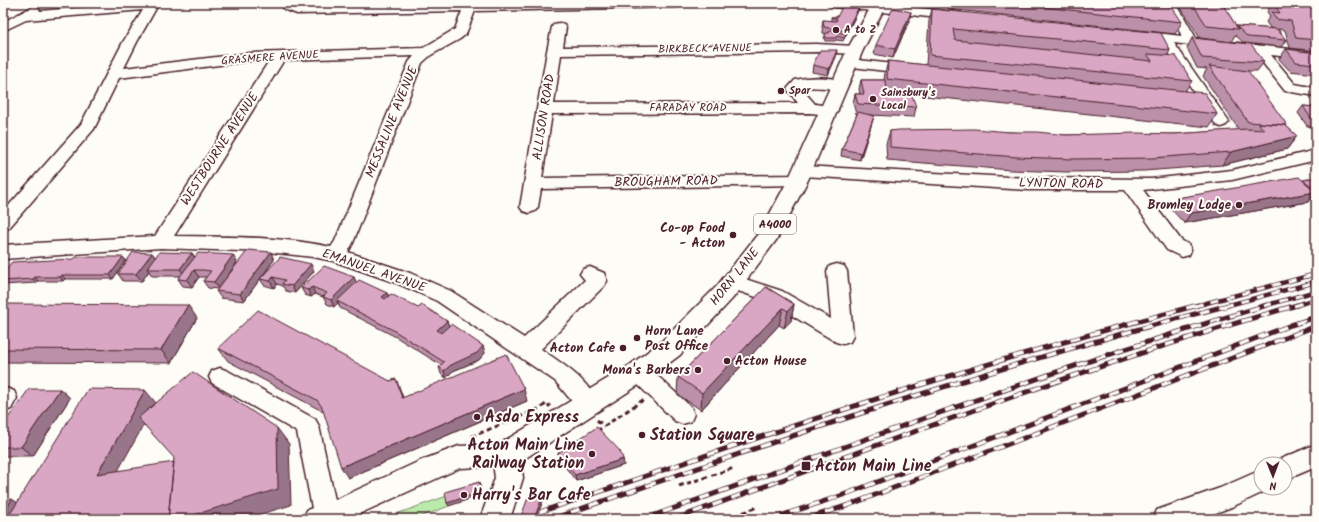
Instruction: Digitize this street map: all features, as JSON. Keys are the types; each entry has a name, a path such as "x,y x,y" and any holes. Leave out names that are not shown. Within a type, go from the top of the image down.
{"main road":[{"name":"HORN LANE","path":"506,455 590,415 647,379 671,348 725,292 769,234 801,176 852,56 878,5"},
{"path":"495,519 509,478 506,455"}],"street":[{"path":"3,27 48,3"},
{"path":"288,4 297,10 400,5 470,7 677,3"},
{"path":"836,3 878,5 968,17"},
{"path":"1170,3 1191,41"},
{"path":"24,16 153,4"},
{"path":"3,224 88,126 114,74 153,4"},
{"name":"MESSALINE AVENUE","path":"336,256 344,244 416,62 426,52 462,31 470,7"},
{"name":"ALLISON ROAD","path":"529,207 559,27"},
{"path":"1128,34 1316,56"},
{"path":"1164,38 1221,122"},
{"name":"BIRKBECK AVENUE","path":"554,51 817,48 852,56 880,72 924,72"},
{"path":"1259,49 1290,88 1316,92"},
{"name":"GRASMERE AVENUE","path":"114,74 250,57 426,52"},
{"name":"WESTBOURNE AVENUE","path":"161,242 280,55"},
{"path":"810,108 794,89 800,83 821,82 841,84"},
{"path":"1191,99 1207,101"},
{"name":"FARADAY ROAD","path":"545,109 810,108 830,110"},
{"name":"LYNTON ROAD","path":"801,176 1029,184 1151,185 1232,175 1316,155"},
{"name":"BROUGHAM ROAD","path":"533,184 801,176"},
{"path":"1130,185 1174,245 1182,250"},
{"name":"EMANUEL AVENUE","path":"3,252 161,242 268,245 313,250 336,256 403,278 444,296 563,375 590,415"},
{"path":"733,282 775,296 843,336 837,271"},
{"path":"526,350 597,281 597,278 590,274"},
{"path":"220,377 307,426 321,517 351,506 431,468 459,457 506,455"},
{"path":"647,379 683,414"},
{"path":"1293,465 1316,455"},
{"path":"1166,519 1225,498 1253,485"}],"path":[{"path":"591,435 647,397 647,379"},
{"path":"473,436 541,408 547,403"},
{"path":"590,415 597,431"},
{"path":"679,486 734,468"},
{"path":"727,519 757,507"}],"green space":[{"path":"447,496 449,506 415,519 382,519"}],"building":[{"path":"844,3 858,5 859,7 846,31 824,27 823,20 836,21 837,19 831,17 837,17"},
{"path":"1004,3 1135,3 1172,7 1182,22"},
{"path":"1192,3 1222,3 1238,29 1207,26"},
{"path":"1273,3 1309,5 1316,13 1316,40 1296,38 1291,21 1276,19 1272,12 1280,13"},
{"path":"893,8 911,12 895,49 876,45"},
{"path":"932,9 1161,33 1170,50 953,29 955,40 1152,61 1147,54 1176,56 1192,81 930,55"},
{"path":"1236,26 1277,29 1286,40 1248,37"},
{"path":"830,31 846,34 844,38 837,36 836,38 826,38 826,33 829,33"},
{"path":"1192,38 1251,44 1264,62 1202,58"},
{"path":"1286,49 1316,53 1316,64 1296,62"},
{"path":"820,50 837,50 829,69 813,65"},
{"path":"888,61 1205,93 1217,114 887,79"},
{"path":"1209,66 1248,71 1287,125 1248,122"},
{"path":"861,80 885,80 889,94 912,95 916,107 858,104 855,94 864,94"},
{"path":"1303,106 1316,107 1316,120 1312,120"},
{"path":"858,112 874,116 861,153 842,149"},
{"path":"1258,123 1285,125 1297,136 1231,152 1152,158 1074,159 1017,157 890,147 890,131 899,130 974,129 1066,135 1136,133 1174,134 1247,129 1264,130"},
{"path":"1299,177 1316,192 1191,213 1177,198"},
{"path":"1316,177 1316,189 1303,180"},
{"path":"248,250 271,252 240,294 216,291"},
{"path":"133,252 152,253 136,274 118,274"},
{"path":"159,252 192,253 180,269 147,269"},
{"path":"198,253 233,255 214,282 203,281 211,271 203,270 194,270 187,280 178,279"},
{"path":"76,257 123,257 110,275 62,275 60,277 35,277 33,279 3,281 3,273 12,262 74,259"},
{"path":"280,257 311,264 292,286 282,284 285,280 273,277 270,281 260,279"},
{"path":"324,266 354,277 331,300 323,297 327,293 312,287 308,290 301,288"},
{"path":"359,280 387,293 382,297 385,299 391,294 418,308 422,305 447,321 437,330 441,333 451,324 483,346 477,353 451,365 444,371 439,367 444,362 393,330 337,301"},
{"path":"766,287 794,304 788,311 783,308 702,393 678,377"},
{"path":"3,304 188,305 161,350 3,349"},
{"path":"258,310 390,381 396,379 402,398 506,354 524,389 341,467 322,407 317,400 218,348"},
{"path":"193,372 277,428 278,489 181,519 168,519 174,458 138,418"},
{"path":"29,389 60,389 21,447 3,447 3,425"},
{"path":"88,389 145,390 97,474 174,462 168,519 7,519"},
{"name":"Acton Main Line Railway Station","path":"597,427 620,451 623,459 575,475 558,453"},
{"name":"Harry's Bar Cafe","path":"479,482 481,492 447,503 445,492"},
{"path":"529,495 542,498 534,519 520,519"},
{"path":"3,499 12,499 3,514"}],"railway":[{"path":"1195,306 1316,274"},
{"path":"1225,306 1316,282"},
{"path":"1264,306 1316,291"},
{"path":"1294,306 1316,299"},
{"path":"519,519 748,441 917,386 1104,330 1198,305"},
{"path":"552,519 888,404 1058,352 1229,305"},
{"path":"644,519 1032,380 1267,305"},
{"path":"675,519 907,434 1062,380 1297,305"},
{"path":"771,519 843,495 1291,325 1316,317"},
{"path":"806,519 849,505 1316,326"}],"place":[{"name":"A to Z","path":"836,30"},
{"name":"Spar","path":"781,91"},
{"name":"Sainsbury's Local","path":"873,99"},
{"name":"Bromley Lodge","path":"1239,205"},
{"name":"Co-op Food - Acton","path":"733,235"},
{"name":"Horn Lane Post Office","path":"637,338"},
{"name":"Acton Cafe","path":"623,348"},
{"name":"Acton House","path":"727,361"},
{"name":"Mona's Barbers","path":"698,370"},
{"name":"Asda Express","path":"477,417"},
{"name":"Station Square","path":"642,435"},
{"name":"Acton Main Line Railway Station","path":"592,454"},
{"name":"Acton Main Line","path":"806,466"},
{"name":"Harry's Bar Cafe","path":"464,495"}]}
